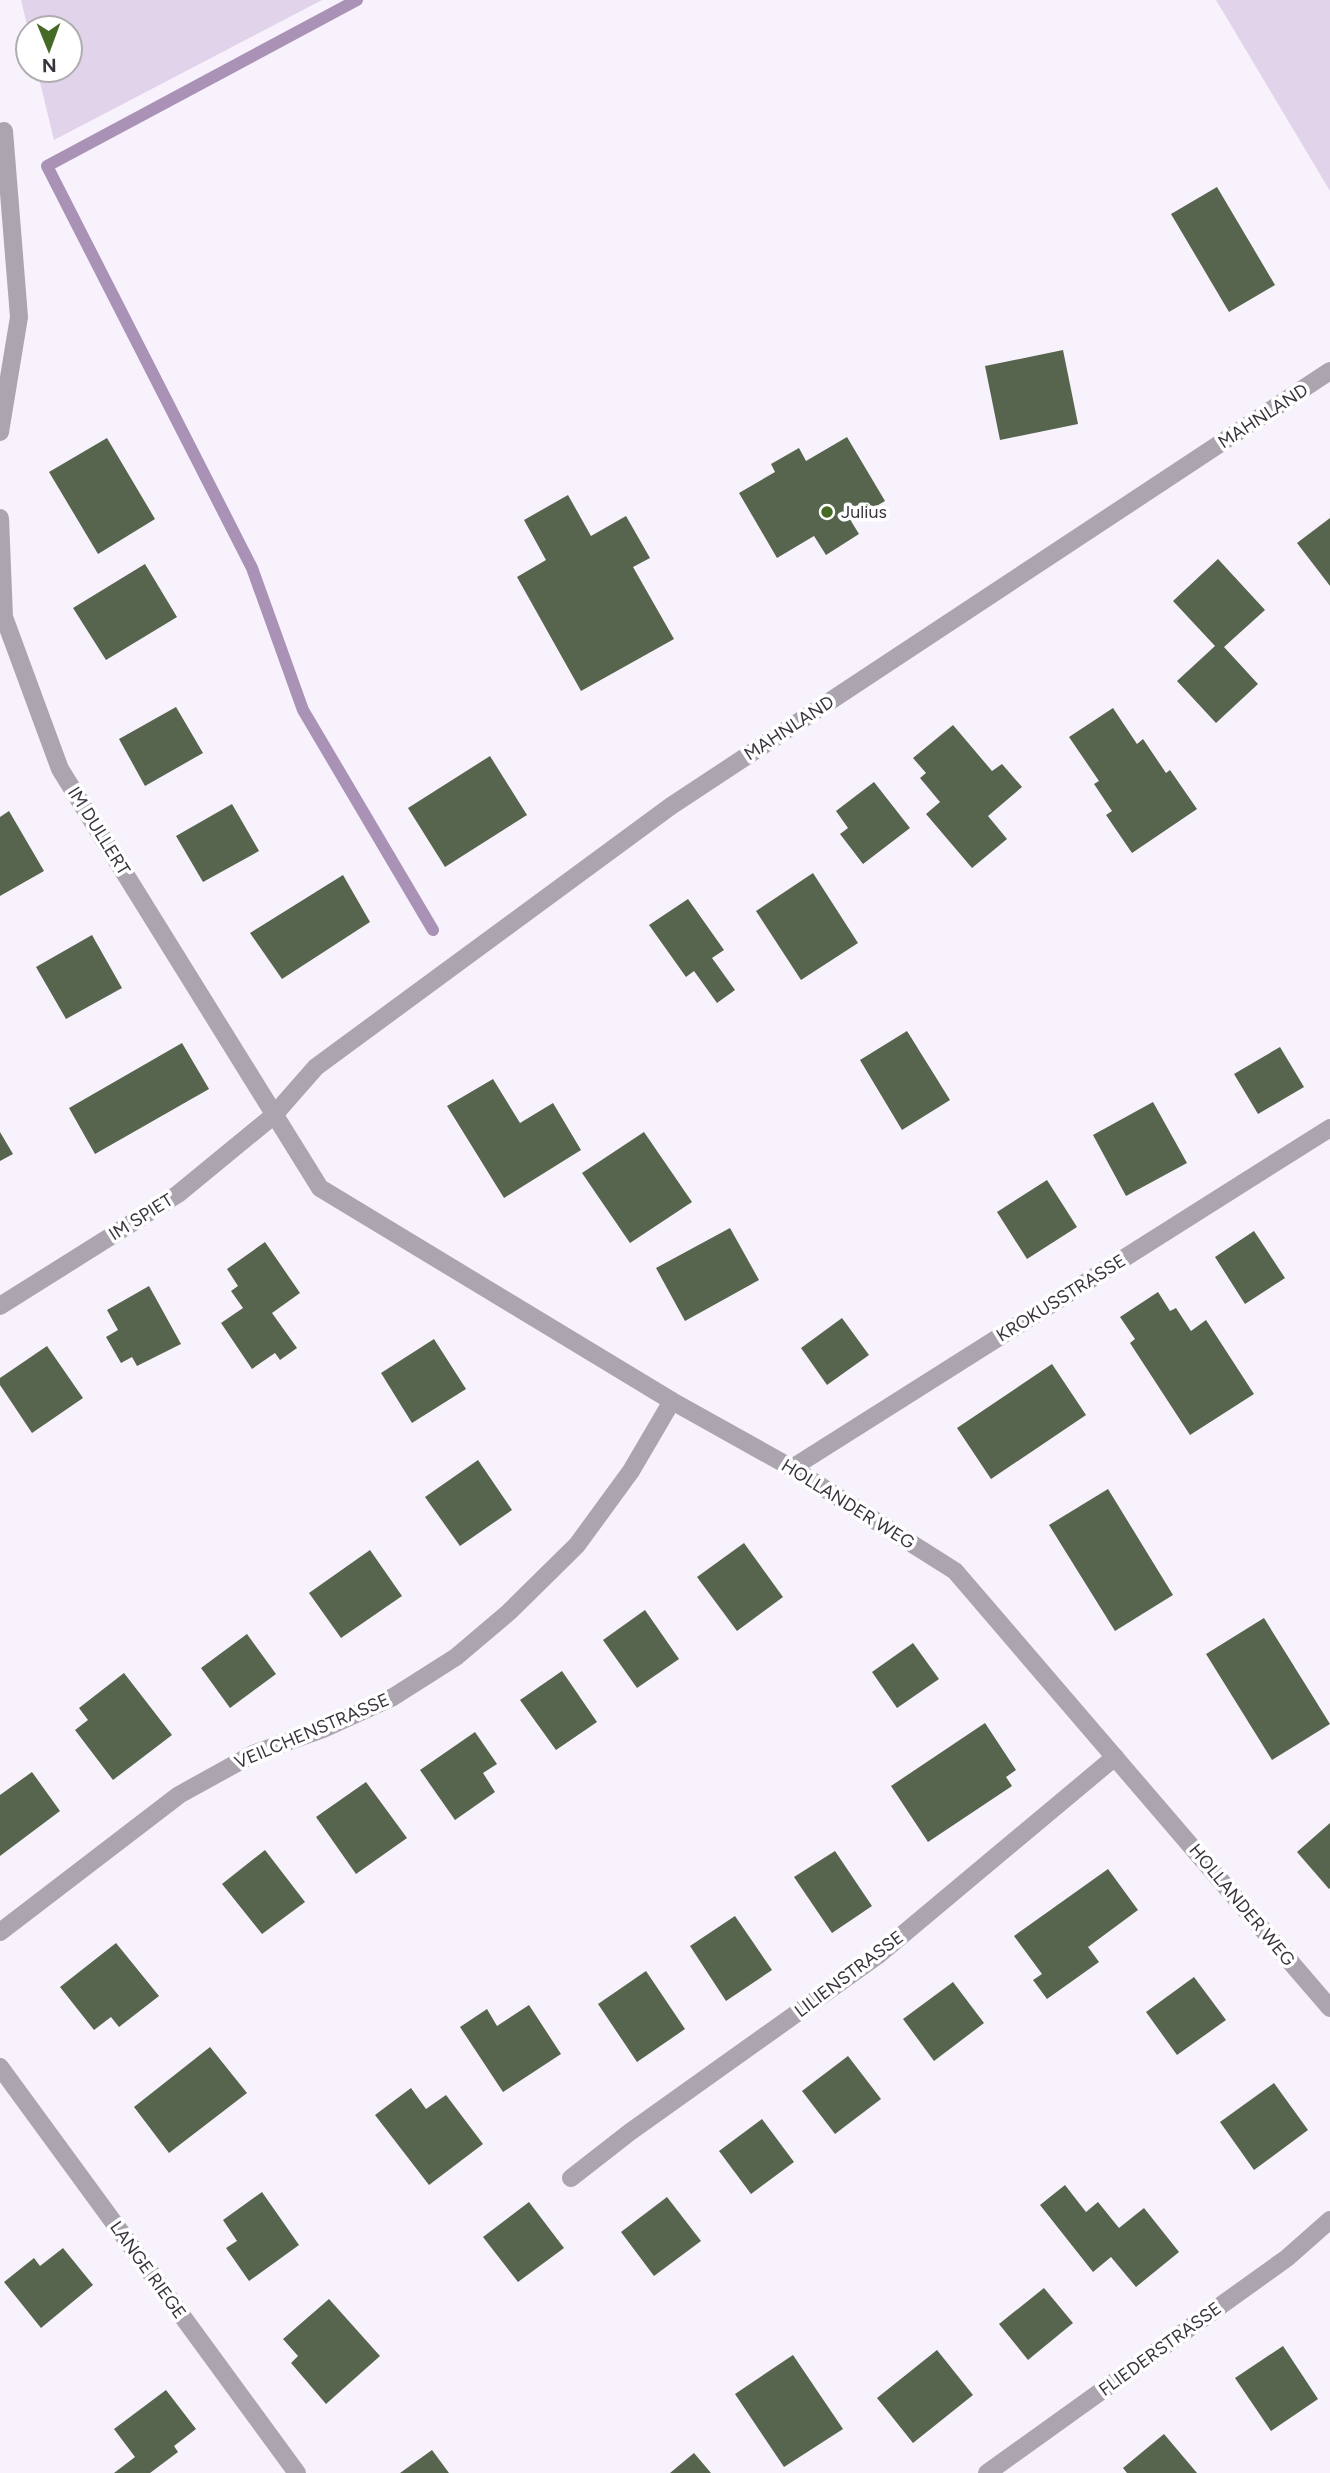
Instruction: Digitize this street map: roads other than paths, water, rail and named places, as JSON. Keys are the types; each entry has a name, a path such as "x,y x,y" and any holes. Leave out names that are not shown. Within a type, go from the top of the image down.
{"street":[{"path":"0,432 19,317 4,131"},
{"name":"MAHNLAND","path":"273,1116 316,1067 671,806 1330,371"},
{"name":"IM DULLERT","path":"0,518 4,617 60,769 240,1058 273,1116"},
{"name":"IM SPIET","path":"0,1306 178,1194 273,1116"},
{"name":"HOLLANDER WEG","path":"273,1116 320,1188 671,1401 792,1468 955,1571 1330,2008"},
{"name":"KROKUSSTRASSE","path":"792,1468 1330,1128"},
{"name":"VEILCHENSTRASSE","path":"0,1932 178,1796 253,1754 323,1729 393,1697 456,1657 509,1612 577,1545 631,1471 671,1401"},
{"name":"LILIENSTRASSE","path":"571,2178 630,2132 877,1956 1115,1757"},
{"name":"LANGE RIEGE","path":"0,2067 297,2473"},
{"name":"FLIEDERSTRASSE","path":"987,2473 1287,2258 1330,2220"}],"waterway":[{"path":"357,0 47,166 252,568 303,710 433,930"}],"place":[{"name":"Julius","path":"827,512"}]}
